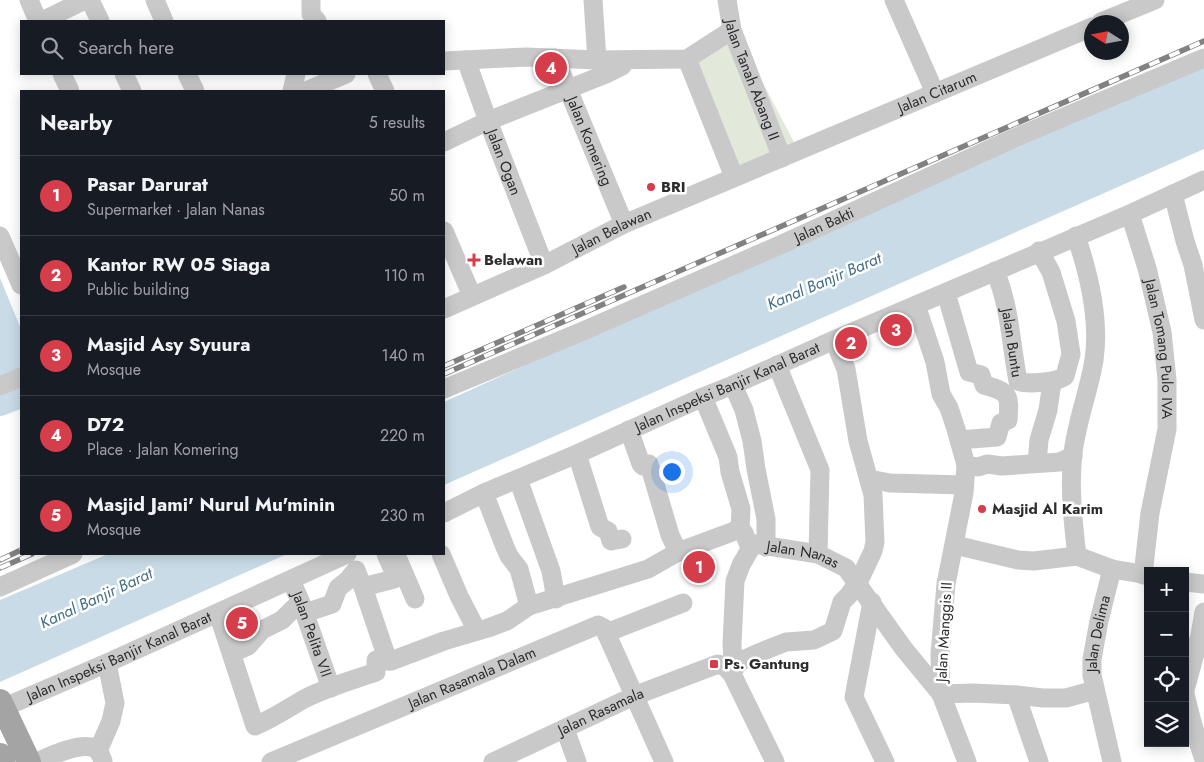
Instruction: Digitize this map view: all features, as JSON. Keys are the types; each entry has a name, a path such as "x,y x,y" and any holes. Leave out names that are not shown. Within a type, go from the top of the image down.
{"main road":[{"path":"0,701 29,762"},
{"path":"0,755 3,762"}],"street":[{"path":"29,0 39,20"},
{"path":"42,20 85,0"},
{"path":"90,0 100,20"},
{"path":"155,0 164,20"},
{"path":"593,0 597,60"},
{"name":"Jalan Tanah Abang II","path":"727,0 732,30 782,158"},
{"path":"894,0 935,93"},
{"path":"1118,15 1155,0"},
{"path":"445,61 526,57 597,60 679,60 732,30"},
{"name":"Jalan Citarum","path":"782,158 1084,30"},
{"name":"Jalan Komering","path":"555,58 624,224"},
{"name":"Jalan Bakti","path":"445,390 780,245 1012,138 1204,58"},
{"name":"Jalan Ogan","path":"466,60 544,264"},
{"path":"445,142 488,121 614,70 622,66 625,60"},
{"path":"679,60 734,177"},
{"path":"62,75 70,90"},
{"path":"124,75 132,90"},
{"path":"187,75 195,90"},
{"path":"292,90 296,75"},
{"path":"308,90 344,75"},
{"path":"377,75 385,90"},
{"name":"Jalan Belawan","path":"445,309 544,264 624,224 782,158"},
{"name":"Jalan Inspeksi Banjir Kanal Barat","path":"445,512 703,397 1130,214 1204,180"},
{"path":"1173,194 1185,241 1200,280 1204,320"},
{"name":"Jalan Tomang Pulo IVA","path":"1130,214 1134,232 1147,268 1162,332 1168,380 1167,429 1152,504 1146,567"},
{"path":"445,233 472,296"},
{"path":"0,236 20,283"},
{"path":"1076,236 1090,286 1095,343 1094,359 1077,426 1073,456 1073,506 1077,556"},
{"path":"1037,463 1039,440 1048,410 1052,382 1064,377 1071,354 1066,321 1058,292 1040,251"},
{"name":"Jalan Buntu","path":"995,271 1001,285 1006,308 1018,381 1023,383 1052,382"},
{"path":"946,293 969,372 981,375 984,385 1000,389 1005,394 1009,404 1008,420 1001,423 997,437 959,440"},
{"path":"916,305 935,362 941,394 949,408 966,465 978,467 987,464 1002,466 1060,462 1073,456"},
{"path":"834,340 846,369 858,441 873,495 875,542 873,551 858,583"},
{"path":"777,365 820,470 817,518 818,554"},
{"path":"0,386 20,377"},
{"path":"733,385 744,410 752,441 766,520 760,546 741,565 735,581 733,662 724,670 775,762"},
{"path":"218,613 255,726 280,715 306,698 376,672 376,660 388,661 407,656 444,641 477,632 507,620 529,606 648,569 678,552 740,529 741,509 730,472 728,457 703,397"},
{"path":"629,430 641,464 644,466 649,464 670,535 678,552"},
{"path":"577,454 600,527 608,530 611,541 622,539"},
{"name":"Jalan Manggis II","path":"966,465 955,545 946,584 940,654 941,694 1016,694 1043,698 1066,698 1096,690"},
{"path":"518,479 551,571 556,599"},
{"path":"869,480 890,483 964,485"},
{"path":"484,493 509,556 519,569 529,606"},
{"name":"Jalan Nanas","path":"740,529 744,533 747,542 760,546 818,554 846,568 904,648 941,694 967,762"},
{"path":"955,545 1018,560 1034,561 1077,556 1112,570 1144,575"},
{"path":"0,587 71,555"},
{"name":"Jalan Inspeksi Banjir Kanal Barat","path":"0,709 291,580 354,566 394,579 396,577 386,555"},
{"path":"396,555 415,599"},
{"path":"441,555 477,632"},
{"path":"232,653 248,646 262,630 279,622 294,608 332,604 338,588 348,580 354,566"},
{"path":"354,566 388,661"},
{"name":"Jalan Delima","path":"1112,570 1093,651 1092,675 1112,762"},
{"name":"Jalan Pelita VII","path":"291,580 303,608 331,688"},
{"path":"1189,582 1204,584"},
{"name":"Jalan Rasamala","path":"492,762 634,696 724,670 786,642 814,640 833,631 842,602 858,583"},
{"path":"872,602 854,697 885,762"},
{"path":"664,762 606,633 683,603"},
{"path":"1189,677 1202,636 1204,612"},
{"name":"Jalan Rasamala Dalam","path":"271,762 598,625 604,628 606,633"},
{"path":"101,757 114,703 107,663"},
{"path":"1016,694 1030,730 1039,762"},
{"path":"1189,702 1198,723 1204,760"},
{"path":"564,730 577,762"},
{"path":"37,762 76,747 94,748 101,757"}],"shaded area":[{"path":"741,41 796,146 734,173 681,54"}],"water":[{"name":"Kanal Banjir Barat","path":"1204,65 1204,149 445,485 445,402 788,246"},
{"path":"0,278 20,327 20,392 0,401"},
{"name":"Kanal Banjir Barat","path":"106,555 285,555 0,682 0,600"}],"waterway":[{"path":"0,404 20,396"}],"railway":[{"path":"445,374 1204,41"},
{"path":"445,366 624,287"},
{"path":"0,560 20,550"},
{"path":"0,568 30,555"}],"place":[{"name":"D72","path":"551,68"},
{"name":"BRI","path":"651,187"},
{"name":"Belawan","path":"474,260"},
{"name":"Masjid Asy Syuura","path":"896,330"},
{"name":"Kantor RW 05 Siaga","path":"851,343"},
{"name":"Masjid Al Karim","path":"982,509"},
{"name":"Pasar Darurat","path":"699,567"},
{"name":"Masjid Jami' Nurul Mu'minin","path":"242,623"},
{"name":"Ps. Gantung","path":"714,664"}]}
